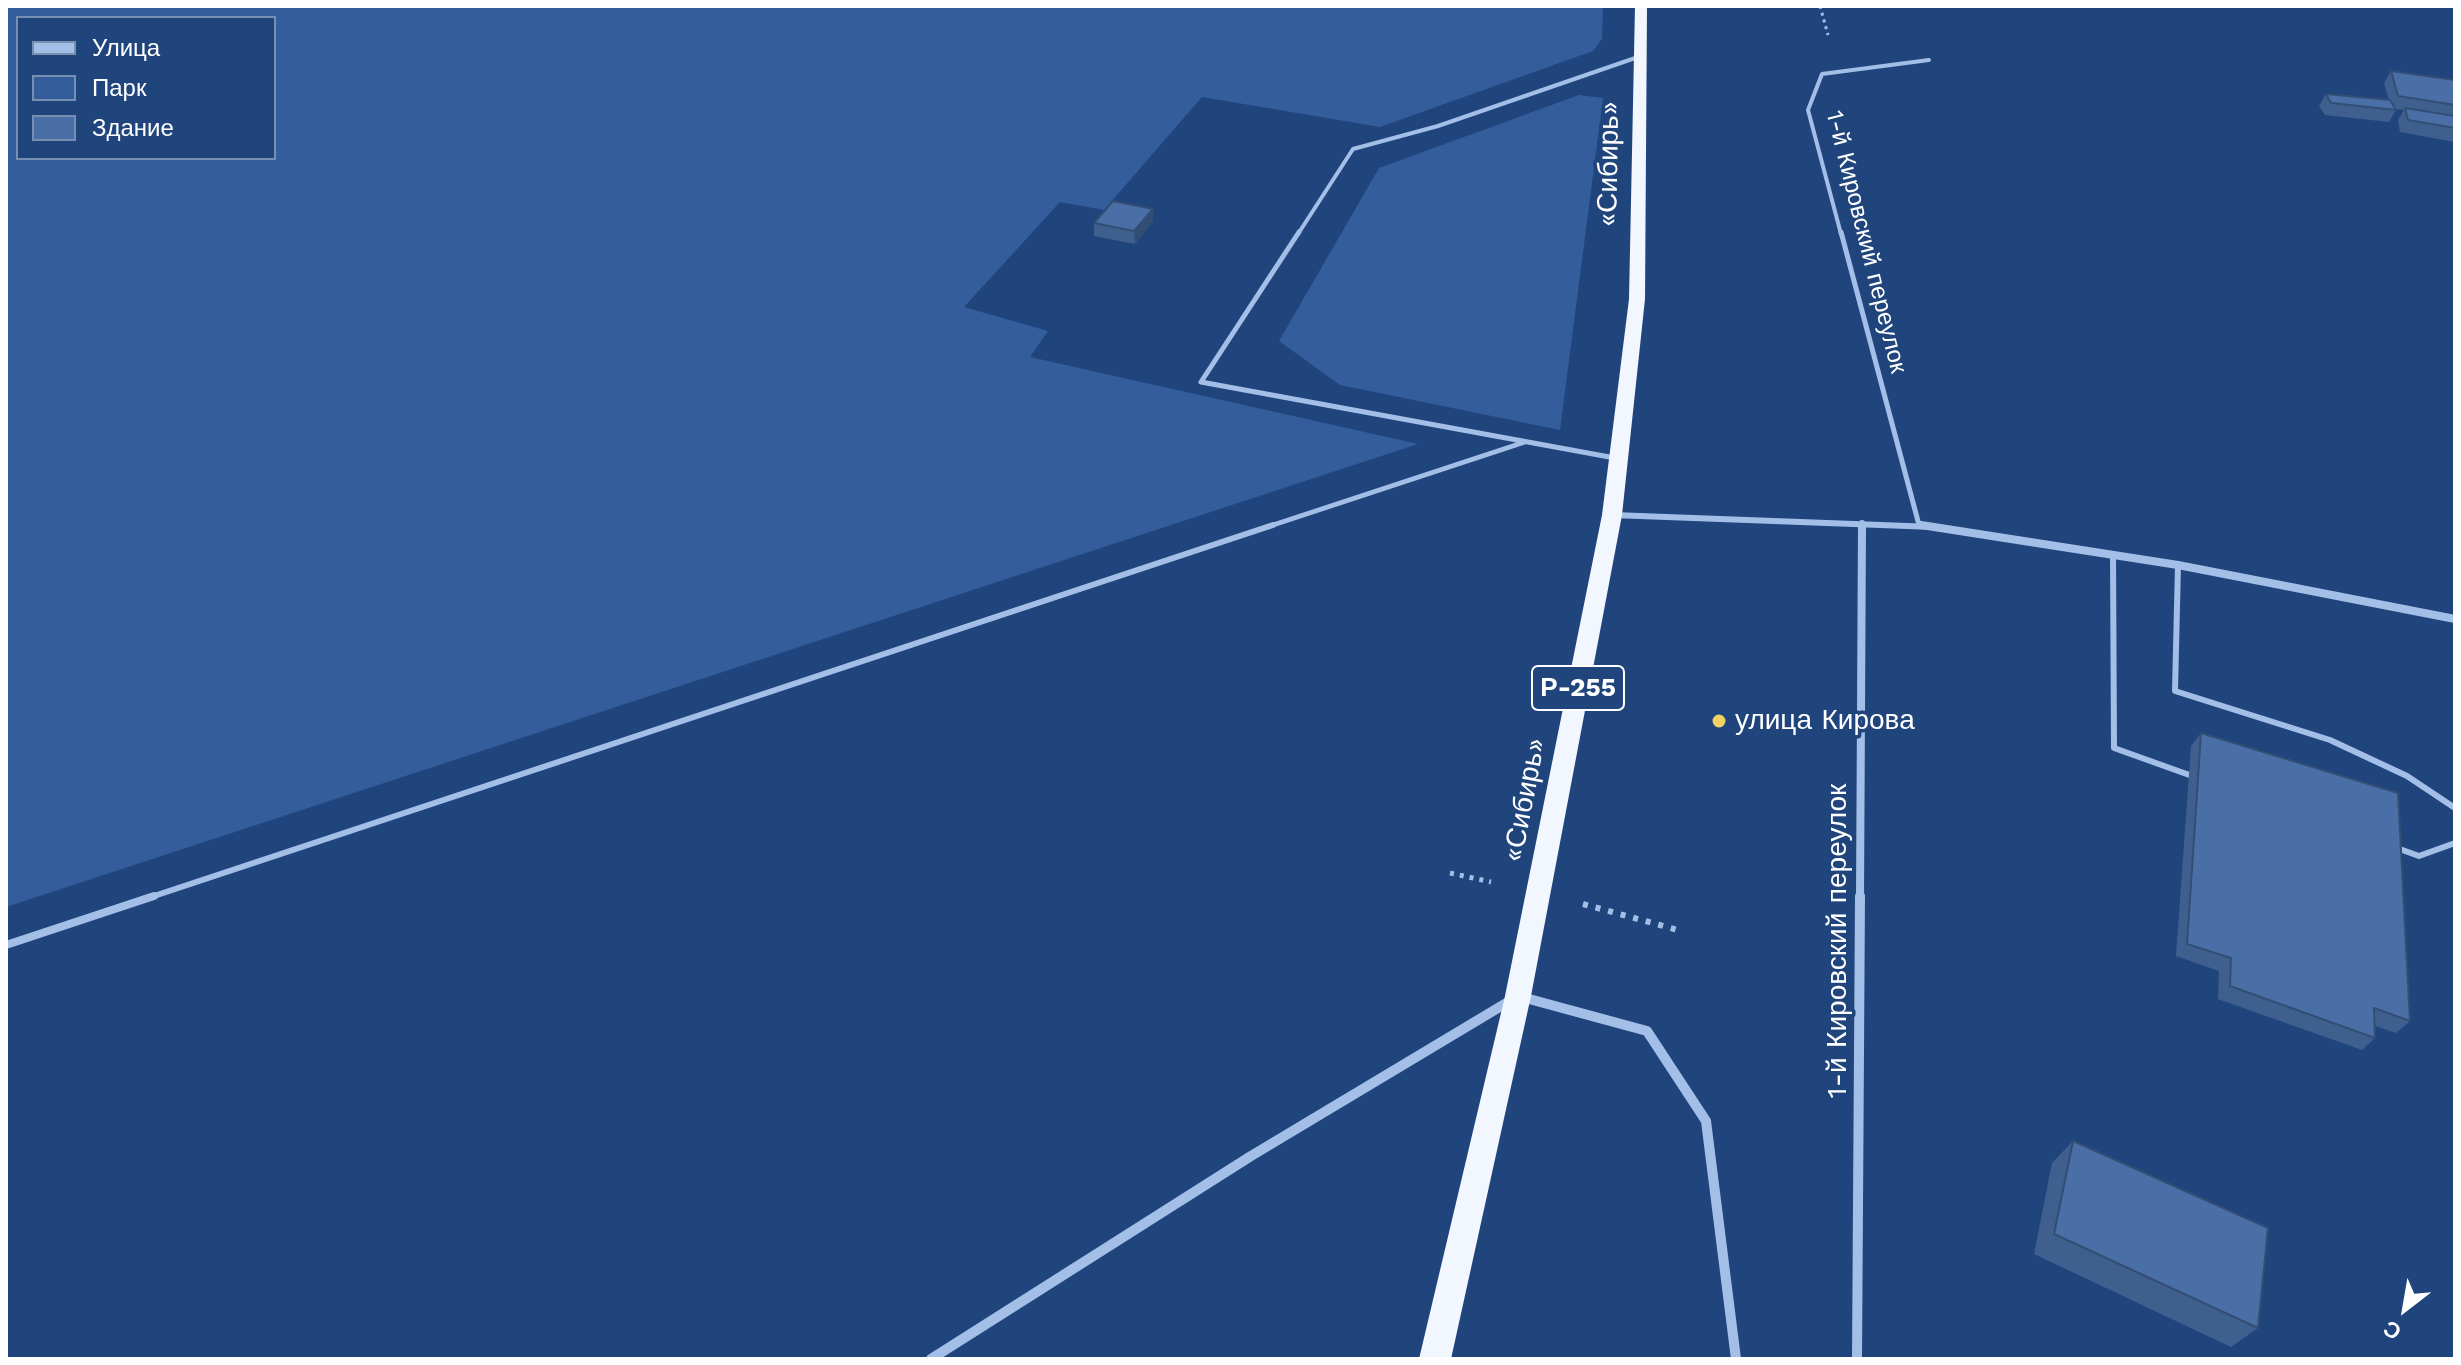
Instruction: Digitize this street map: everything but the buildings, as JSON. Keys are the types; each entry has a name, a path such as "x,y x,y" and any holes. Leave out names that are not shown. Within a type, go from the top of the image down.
{"highway":[{"name":"«Сибирь»","path":"1435,1359 1518,996 1612,515 1637,299 1641,6"}],"street":[{"path":"1612,515 1919,525 2178,565 2455,619"},
{"name":"1-й Кировский переулок","path":"1857,1359 1862,523"},
{"path":"931,1359 1251,1156 1518,996 1647,1031 1706,1121 1736,1359"}],"lane":[{"path":"1618,459 1201,382 1353,149 1438,126 1642,56"},
{"name":"1-й Кировский переулок","path":"1919,525 1808,110 1822,74 1929,60"},
{"path":"6,945 1525,442"},
{"path":"2113,554 2114,748 2201,779"},
{"path":"2178,565 2175,691 2330,740 2407,776 2455,808"},
{"path":"2390,846 2419,856 2455,843"}],"green space":[{"path":"6,6 1603,6 1602,39 1593,51 1380,127 1202,97 1104,210 1060,202 964,307 1048,331 1030,357 1418,444 6,907"},
{"path":"1579,95 1603,98 1560,430 1340,385 1279,341 1379,168"}],"place":[{"name":"улица Кирова","path":"1719,721"}]}
